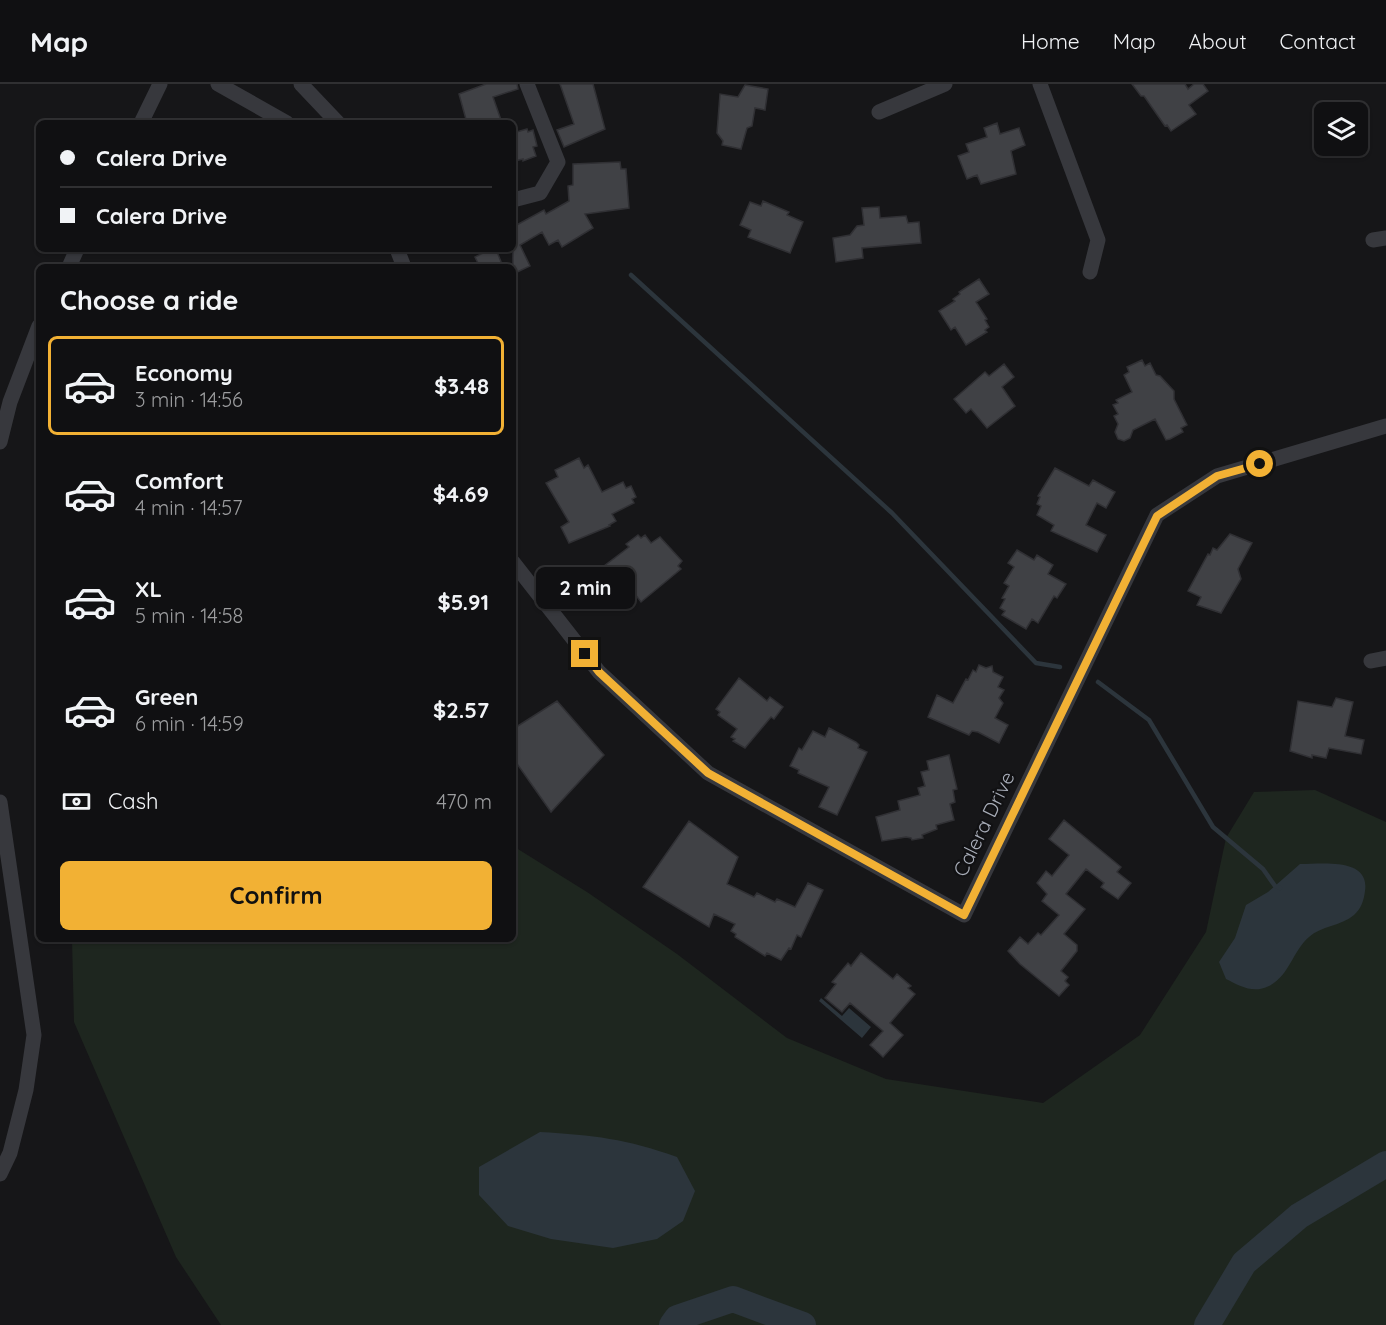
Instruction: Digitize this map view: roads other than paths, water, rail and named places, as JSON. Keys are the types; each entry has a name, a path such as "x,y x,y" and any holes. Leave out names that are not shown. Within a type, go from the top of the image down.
{"street":[{"path":"142,120 160,84"},
{"path":"218,84 282,120"},
{"path":"301,84 335,120"},
{"path":"516,199 540,193 558,162 527,84"},
{"path":"879,112 945,84"},
{"path":"1040,84 1098,240 1090,272"},
{"path":"0,442 10,402 36,334"},
{"name":"Calera Drive","path":"516,566 599,672 708,773 964,915 1157,516 1217,476 1386,426"},
{"path":"0,802 34,1035 24,1101 10,1153 0,1174"}],"waterway":[{"path":"631,275 892,513 1036,663 1060,667"},
{"path":"1098,682 1149,720 1213,827 1263,869 1275,886 1280,888"},
{"path":"1207,1325 1244,1263 1299,1216 1386,1164"},
{"path":"672,1325 677,1318 733,1299 803,1325"}]}
